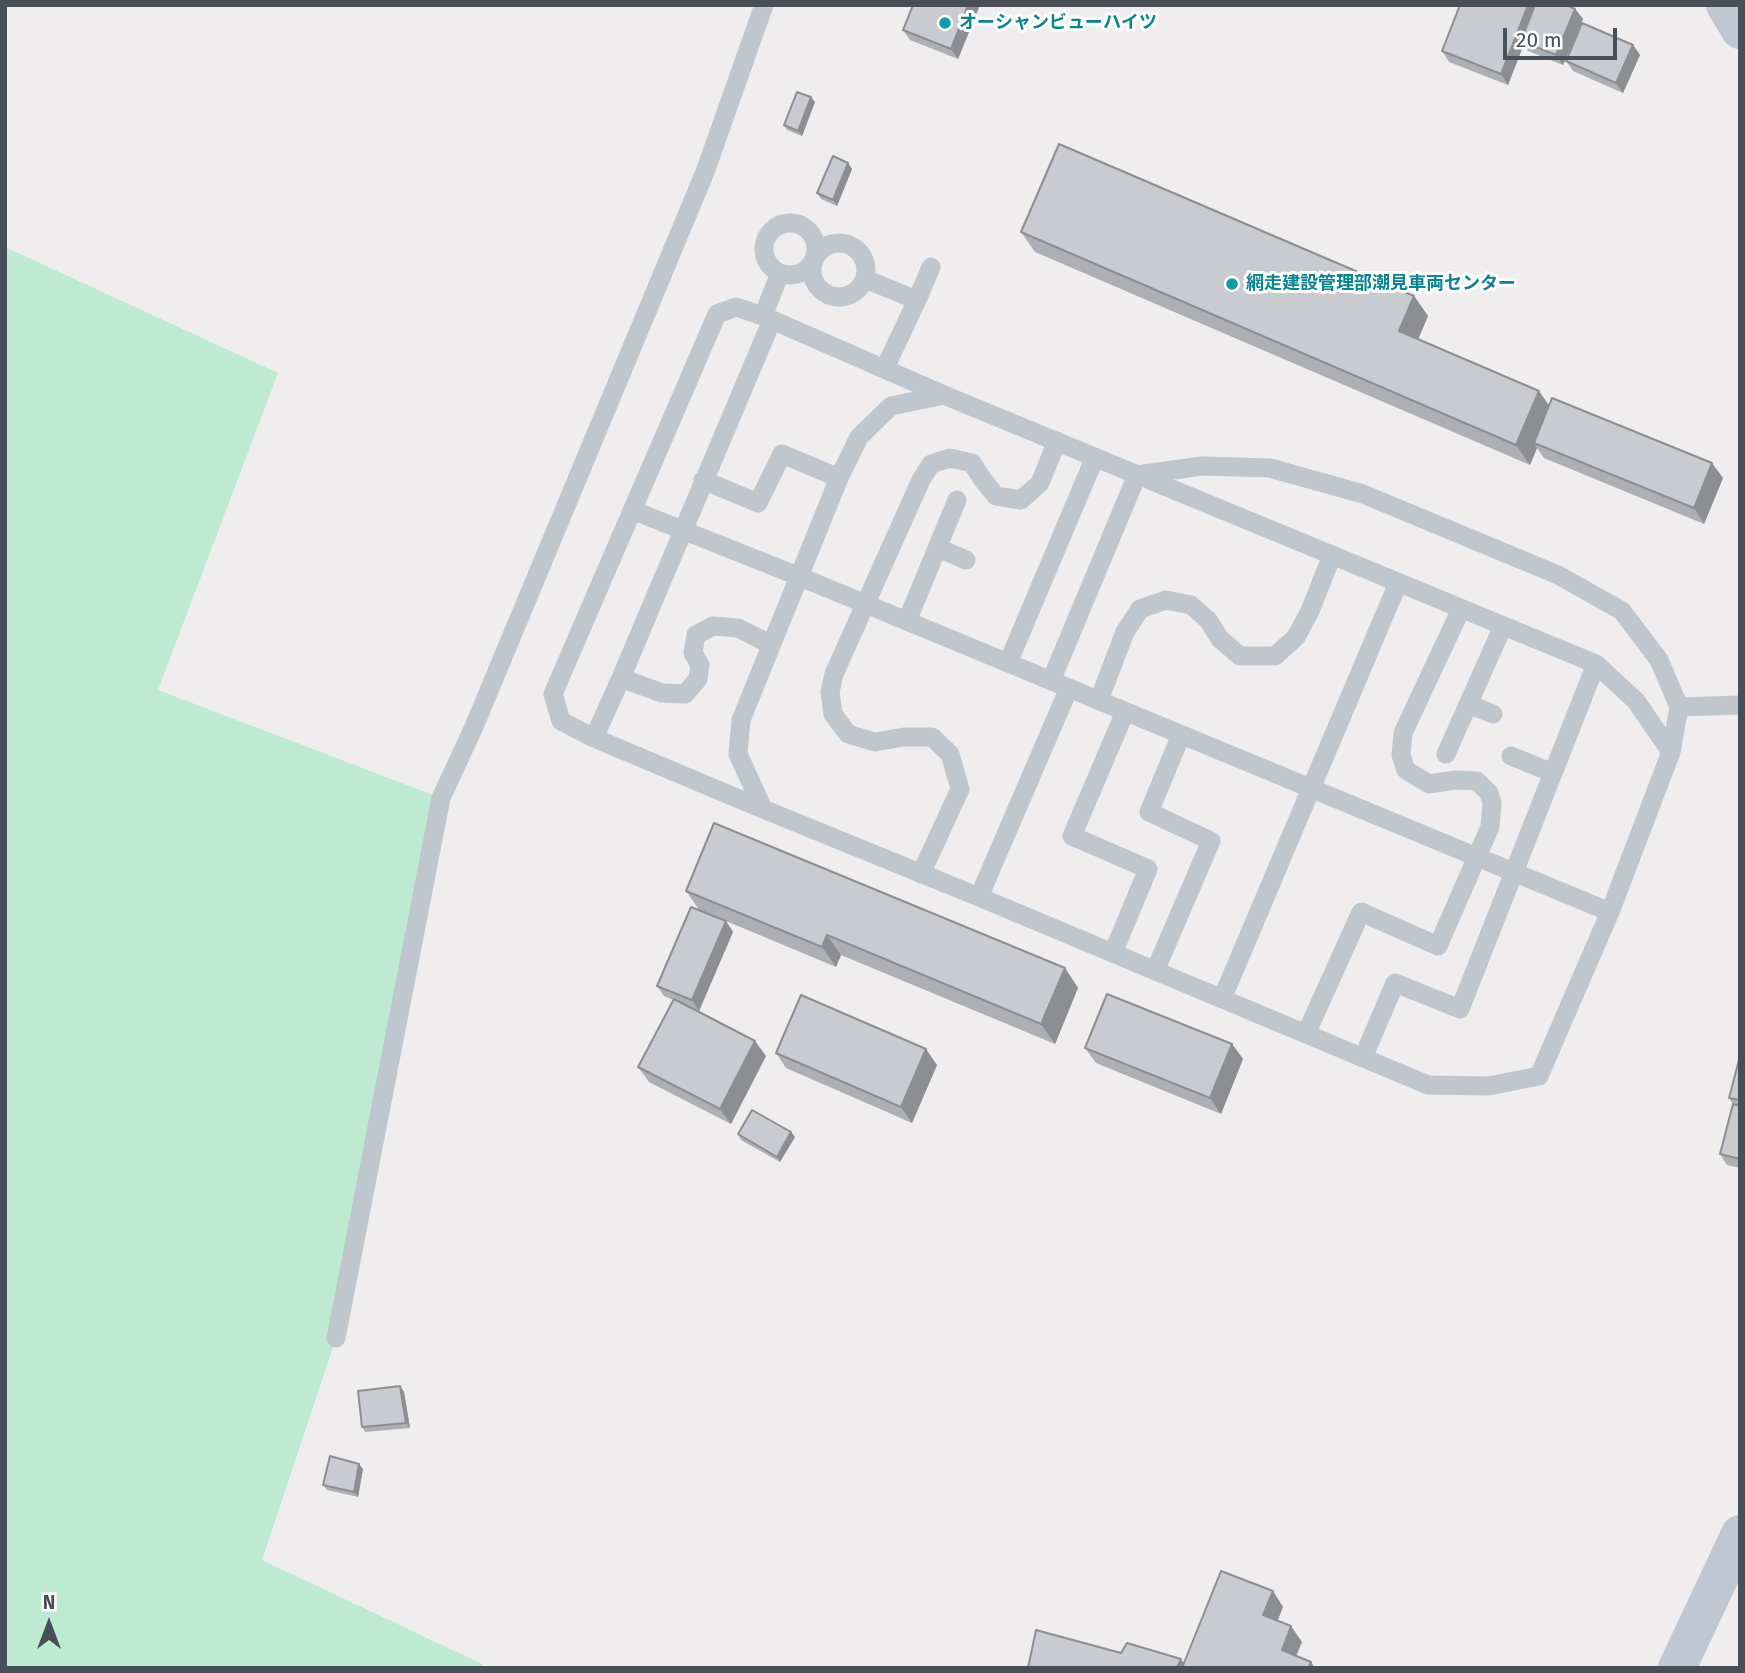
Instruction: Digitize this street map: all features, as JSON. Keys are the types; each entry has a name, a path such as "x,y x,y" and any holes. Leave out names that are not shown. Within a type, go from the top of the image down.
{"main road":[{"path":"1725,5 1740,30"},
{"path":"1677,1668 1740,1534"}],"lane":[{"path":"335,1338 441,798 473,729 705,172 764,5"},
{"path":"780,273 769,265 764,248 765,239 776,226 792,223 800,225 812,236 815,252 813,260 811,268 812,277 816,285 829,296 838,298 854,293 865,279 866,270 865,261 853,246 834,243 818,252 813,260 808,267 801,272 792,275 780,273"},
{"path":"885,368 931,267"},
{"path":"594,738 703,480 767,318 780,273"},
{"path":"865,279 917,300"},
{"path":"1137,475 1202,466 1270,468 1363,494 1558,575 1622,611 1659,660 1679,707 1671,752 1610,912 1539,1076 1489,1086 1428,1085 763,809 594,738 561,721 553,694 717,314 736,307 767,318 944,395 1096,457 1137,475 1596,664 1636,701 1671,752"},
{"path":"763,809 738,754 741,720 839,478 859,437 891,407 944,395"},
{"path":"921,874 960,789 950,754 932,737 904,737 875,742 848,734 833,714 830,692 834,674 920,480 931,464 950,458 972,463 996,496 1021,500 1040,483 1057,442"},
{"path":"703,480 758,503 782,454 839,478"},
{"path":"1008,663 1096,457"},
{"path":"979,897 1137,475"},
{"path":"907,621 957,500"},
{"path":"632,510 1610,912"},
{"path":"937,548 966,560"},
{"path":"1099,700 1125,632 1140,609 1166,600 1191,605 1208,620 1220,639 1240,656 1275,656 1296,637 1310,611 1332,555"},
{"path":"1222,999 1398,583"},
{"path":"1306,1034 1361,912 1438,946 1490,827 1492,803 1489,793 1476,781 1455,780 1429,784 1406,770 1401,755 1403,733 1461,609"},
{"path":"621,678 662,693 685,694 698,679 700,665 693,653 696,635 713,626 738,628 770,644"},
{"path":"1446,754 1503,626"},
{"path":"1363,1058 1395,983 1460,1009 1596,664"},
{"path":"1468,704 1493,714"},
{"path":"1679,707 1740,705"},
{"path":"1113,953 1148,869 1072,836 1125,712"},
{"path":"1155,971 1211,841 1149,812 1181,735"},
{"path":"1511,756 1553,774"}],"green space":[{"path":"5,247 278,373 158,690 441,798 336,1338 262,1560 482,1664 481,1668 5,1668"}],"building":[{"name":"オーシャンビューハイツ","path":"913,5 968,5 951,49 903,30"},
{"path":"1460,5 1528,5 1501,74 1442,51"},
{"path":"1535,5 1567,5 1575,9 1556,55 1521,41"},
{"path":"1582,23 1633,45 1616,83 1566,61"},
{"path":"797,92 811,97 798,131 784,125"},
{"name":"網走建設管理部潮見車両センター","path":"1059,144 1414,296 1399,331 1539,391 1516,445 1021,232"},
{"path":"833,156 848,163 833,200 817,193"},
{"path":"1552,398 1712,463 1694,508 1534,443"},
{"path":"714,823 1065,968 1041,1024 827,935 822,947 686,891"},
{"path":"691,907 726,921 692,1000 657,986"},
{"path":"1107,994 1232,1044 1210,1098 1085,1048"},
{"path":"801,995 926,1049 901,1107 776,1053"},
{"path":"674,999 755,1041 720,1109 638,1067"},
{"path":"1740,1056 1740,1100 1729,1098"},
{"path":"1733,1104 1740,1106 1740,1159 1720,1154"},
{"path":"752,1110 791,1132 777,1157 738,1134"},
{"path":"400,1386 406,1423 362,1427 358,1391"},
{"path":"330,1456 359,1464 354,1492 323,1485"},
{"path":"1221,1571 1273,1591 1263,1615 1291,1626 1282,1650 1311,1662 1308,1668 1182,1668"},
{"path":"1036,1630 1121,1653 1127,1643 1181,1659 1177,1668 1028,1668"}],"place":[{"name":"オーシャンビューハイツ","path":"945,23"},
{"name":"網走建設管理部潮見車両センター","path":"1232,284"}]}
